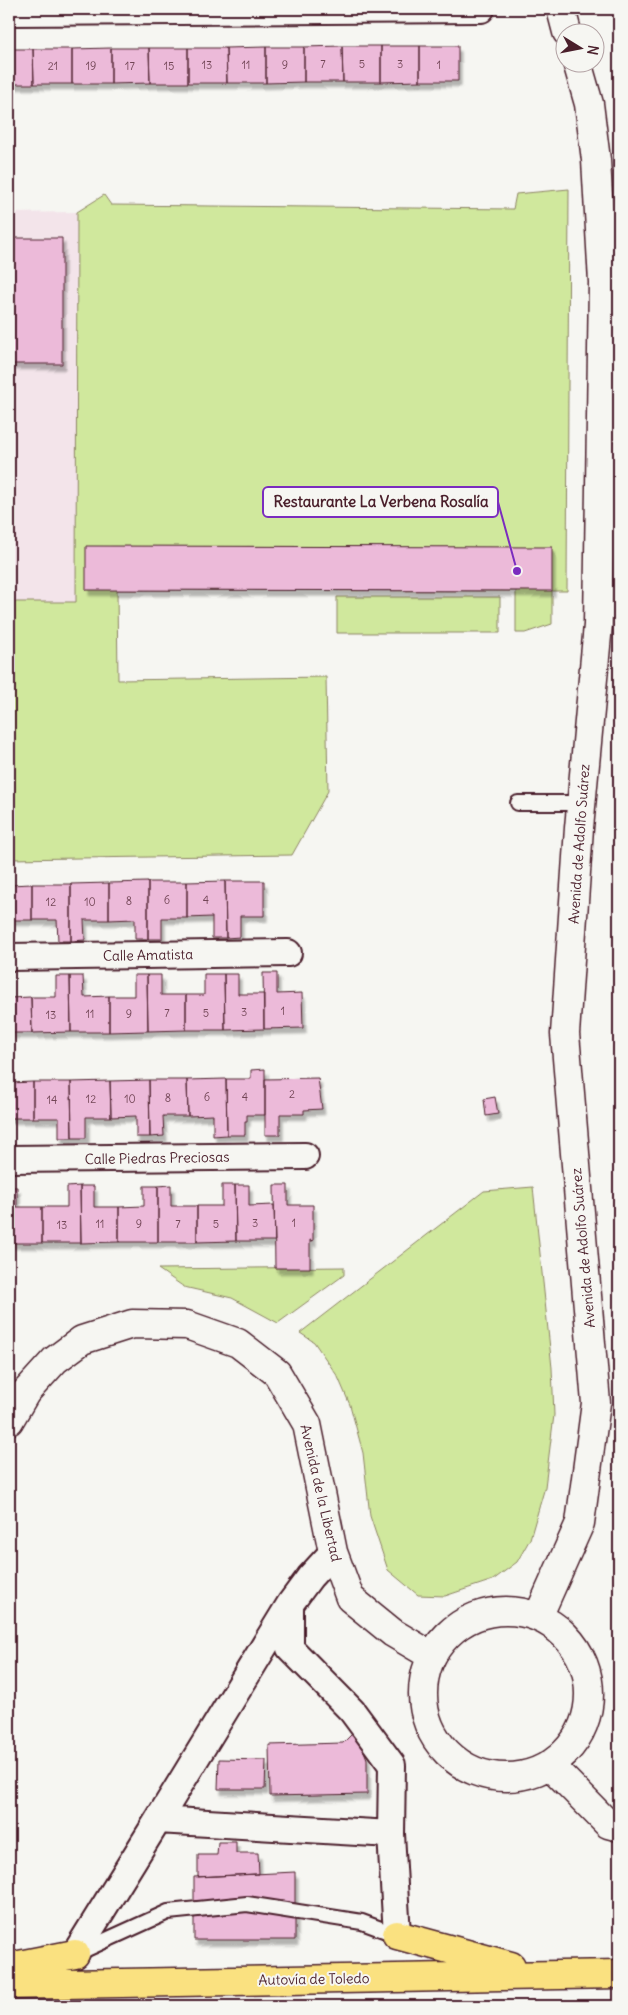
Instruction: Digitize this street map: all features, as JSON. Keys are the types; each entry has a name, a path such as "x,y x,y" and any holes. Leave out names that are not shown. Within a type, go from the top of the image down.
{"highway":[{"path":"397,1935 541,1974"},
{"path":"9,1967 75,1954"},
{"name":"Autovía de Toledo","path":"9,1985 619,1974"}],"street":[{"path":"561,9 564,22"},
{"path":"9,12 481,10"},
{"name":"Avenida de Adolfo Suárez","path":"538,1617 580,1523 596,1403 565,1034 581,803 598,625 603,282 596,160 590,114 580,72"},
{"name":"Calle Amatista","path":"9,957 288,954"},
{"name":"Calle Piedras Preciosas","path":"9,1159 305,1156"},
{"name":"Avenida de la Libertad","path":"9,1421 26,1392 54,1360 82,1340 132,1324 187,1325 238,1343 277,1373 307,1424 332,1552 350,1598 392,1633 432,1656"},
{"path":"75,1954 290,1604 332,1552"},
{"path":"290,1604 290,1648 352,1711 392,1765 391,1834 397,1935"},
{"path":"514,1611 538,1617 555,1626 569,1639 582,1659 589,1686 587,1713 576,1739 550,1765 521,1776 488,1776 464,1766 442,1748 430,1727 423,1705 424,1681 432,1656 442,1642 456,1628 472,1618 490,1612 514,1611"},
{"path":"550,1765 608,1824 619,1827"},
{"path":"158,1820 391,1834"}],"lane":[{"path":"518,803 581,803"},
{"path":"75,1954 168,1912 248,1904 362,1922 397,1935"}],"shaded area":[{"path":"77,212 76,602 9,602 9,213"}],"green space":[{"path":"569,189 567,591 552,591 552,624 525,633 516,633 516,591 117,590 118,680 326,677 328,791 292,855 9,859 9,602 76,602 77,212 104,195 111,205 513,209 516,194"},
{"path":"337,597 500,597 500,633 337,633"},
{"path":"619,963 619,1125 615,1071"},
{"path":"533,1187 552,1368 554,1415 545,1487 530,1539 517,1562 493,1580 445,1596 418,1595 388,1570 370,1516 363,1453 350,1405 338,1377 314,1342 300,1333 484,1191"},
{"path":"344,1267 344,1275 278,1323 232,1298 184,1287 158,1269"}],"building":[{"path":"342,46 343,82 304,82 304,47"},
{"path":"342,46 381,46 381,82 343,82"},
{"path":"381,46 420,46 420,81 381,82"},
{"path":"420,46 458,46 458,81 420,81"},
{"path":"266,47 266,83 227,83 226,48"},
{"path":"266,47 304,47 304,82 266,83"},
{"path":"111,48 111,84 72,84 72,49"},
{"path":"111,48 149,48 150,83 111,84"},
{"path":"149,48 188,48 188,83 150,83"},
{"path":"188,48 226,48 227,83 188,83"},
{"path":"9,49 33,49 34,84 9,84"},
{"path":"33,49 72,49 72,84 34,84"},
{"path":"9,238 62,238 62,364 9,364"},
{"path":"86,546 552,547 552,591 86,590"},
{"path":"225,881 226,938 212,938 212,917 187,918 187,882"},
{"path":"225,881 264,881 264,916 240,916 240,937 226,938"},
{"path":"148,882 148,939 135,939 135,919 109,920 109,883"},
{"path":"148,882 187,882 187,918 162,918 162,939 148,939"},
{"path":"109,883 109,920 84,920 85,940 71,941 71,884"},
{"path":"32,884 71,884 71,941 58,941 57,920 32,920"},
{"path":"32,884 32,920 9,920 9,885"},
{"path":"263,973 277,973 277,994 302,993 303,1028 264,1029"},
{"path":"204,974 224,974 225,1030 186,1030 186,995 204,995"},
{"path":"224,974 238,974 238,994 264,994 264,1029 225,1030"},
{"path":"134,975 147,975 148,1031 109,1032 109,996 134,996"},
{"path":"147,975 161,975 161,995 186,995 186,1030 148,1031"},
{"path":"56,976 70,976 71,1032 32,1033 31,997 56,997"},
{"path":"70,976 83,976 84,997 109,996 109,1032 71,1032"},
{"path":"31,997 32,1033 9,1033 9,998"},
{"path":"265,1069 265,1115 247,1115 245,1135 227,1135 226,1079 251,1079 251,1070"},
{"path":"318,1078 322,1109 304,1110 304,1114 280,1114 280,1135 265,1135 265,1079"},
{"path":"226,1079 227,1135 213,1136 213,1115 188,1116 187,1080"},
{"path":"149,1080 187,1080 188,1116 163,1116 164,1136 150,1137"},
{"path":"149,1080 150,1137 136,1137 136,1116 111,1117 110,1081"},
{"path":"110,1081 111,1117 86,1117 86,1138 72,1138 71,1082"},
{"path":"33,1082 71,1082 72,1138 59,1138 59,1118 33,1118"},
{"path":"33,1082 33,1118 9,1118 9,1083"},
{"path":"495,1097 498,1114 486,1116 484,1099"},
{"path":"171,1185 171,1206 197,1206 197,1242 158,1242 158,1186"},
{"path":"222,1185 235,1185 236,1241 197,1242 197,1206 222,1206"},
{"path":"235,1185 249,1185 249,1206 274,1205 275,1241 236,1241"},
{"path":"274,1185 288,1185 288,1205 313,1205 313,1241 310,1240 310,1268 275,1268"},
{"path":"80,1186 94,1186 94,1207 119,1207 119,1242 81,1243"},
{"path":"80,1186 81,1243 42,1243 42,1207 67,1207 67,1187"},
{"path":"144,1186 158,1186 158,1242 119,1242 119,1207 144,1206"},
{"path":"9,1187 17,1187 17,1207 42,1207 42,1243 9,1243"},
{"path":"356,1730 367,1759 367,1794 270,1796 269,1745 343,1743"},
{"path":"219,1759 266,1760 265,1789 218,1789"},
{"path":"218,1842 236,1842 236,1853 258,1853 259,1874 198,1877 198,1855 217,1855"},
{"path":"295,1872 295,1940 194,1940 194,1877"}],"place":[{"name":"Restaurante La Verbena Rosalía","path":"517,571"}]}
